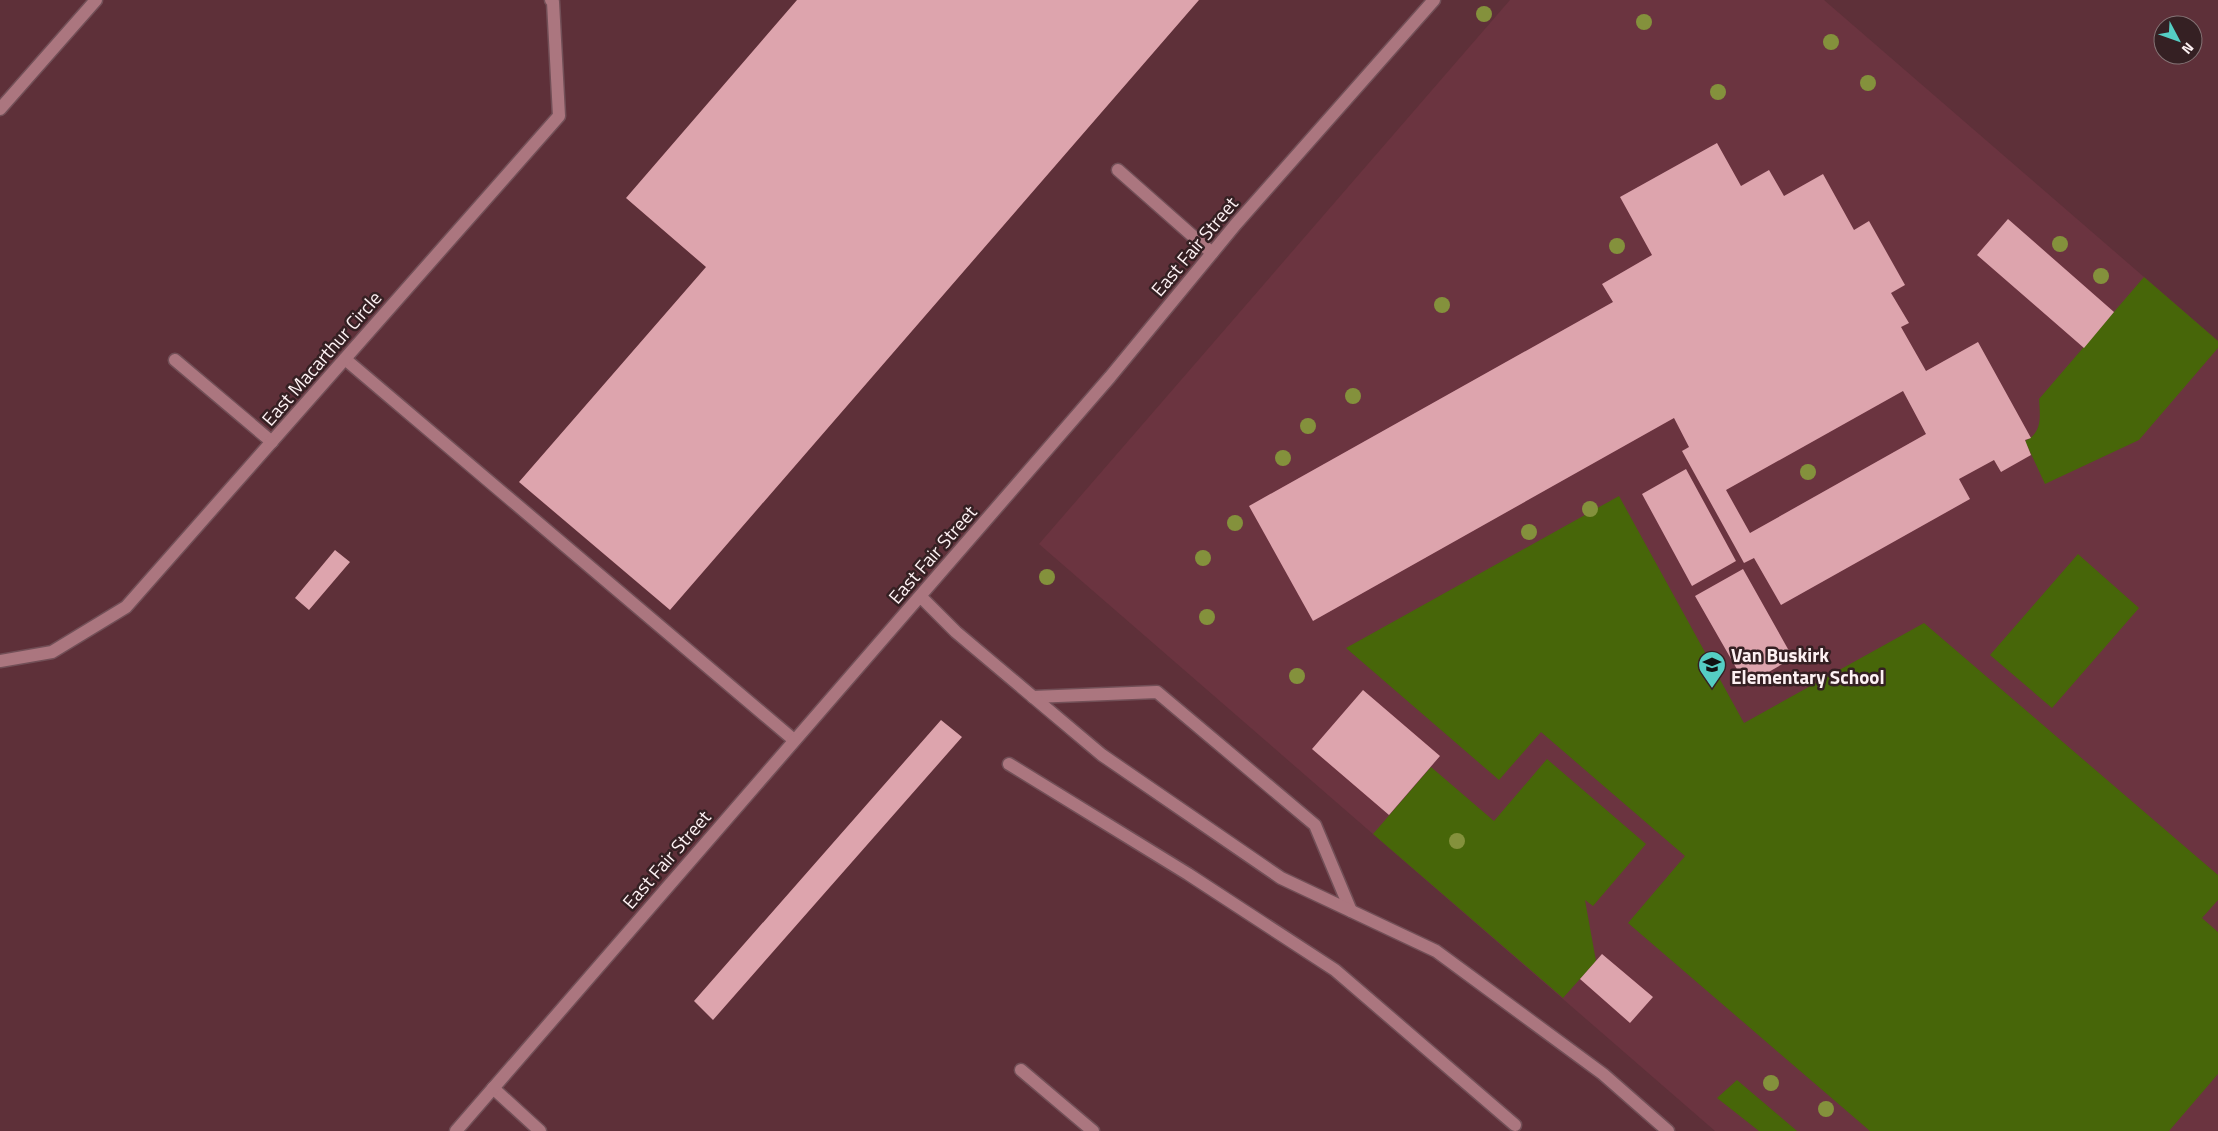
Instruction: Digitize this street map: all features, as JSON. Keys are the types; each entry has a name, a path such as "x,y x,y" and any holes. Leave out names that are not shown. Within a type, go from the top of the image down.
{"street":[{"path":"0,109 96,0"},
{"name":"East Macarthur Circle","path":"0,661 52,652 126,607 559,116 553,2 551,0"},
{"name":"East Fair Street","path":"456,1131 1110,377 1212,253 1434,0"},
{"path":"1118,170 1212,253"},
{"path":"345,359 794,740"},
{"path":"175,360 272,442"},
{"path":"920,596 956,632 1102,755 1281,878 1436,951 1602,1074 1668,1131"},
{"path":"1032,696 1157,692 1315,825 1351,911"},
{"path":"1009,764 1188,874 1335,970 1515,1125"},
{"path":"1021,1070 1093,1131"},
{"path":"493,1088 540,1131"}],"shaded area":[{"name":"Van Buskirk Elementary School","path":"1510,0 1824,0 2218,341 2218,1131 1715,1131 1039,544"}],"green space":[{"path":"2144,277 2218,341 2218,348 2139,440 2045,484 2025,441 2031,438 2038,428 2040,417 2039,399"},
{"path":"1619,496 1744,723 1924,623 2218,875 2218,900 2202,918 2218,932 2218,1074 2169,1131 1870,1131 1628,923 1685,856 1541,732 1499,780 1346,648"},
{"path":"2078,554 2139,608 2052,708 1990,655"},
{"path":"1547,759 1646,844 1593,906 1585,900 1596,961 1563,998 1373,834 1431,767 1494,821"},
{"path":"1737,1080 1797,1131 1759,1131 1717,1098"}],"building":[{"path":"797,0 1199,0 670,610 519,482 706,267 626,198"},
{"path":"1717,143 1741,186 1769,170 1784,196 1823,174 1854,230 1869,221 1905,285 1891,293 1909,323 1901,327 1926,371 1978,342 2031,438 2025,440 2031,455 2001,472 1994,460 1959,479 1970,499 1781,605 1754,558 1744,563 1682,451 1689,447 1674,418 1313,621 1249,506 1613,302 1602,284 1652,255 1620,197","holes":["1903,391 1926,434 1750,533 1726,490"]},
{"path":"2008,219 2114,312 2084,348 1977,255"},
{"path":"1686,469 1736,561 1692,586 1642,494"},
{"path":"335,550 350,562 309,610 295,598"},
{"path":"1743,569 1793,658 1746,685 1695,596"},
{"path":"1363,690 1440,756 1389,815 1312,749"},
{"path":"941,720 962,737 713,1020 694,1001"},
{"path":"1602,954 1653,997 1630,1023 1580,979"}],"place":[{"name":"Van Buskirk Elementary School","path":"1712,689"}]}
